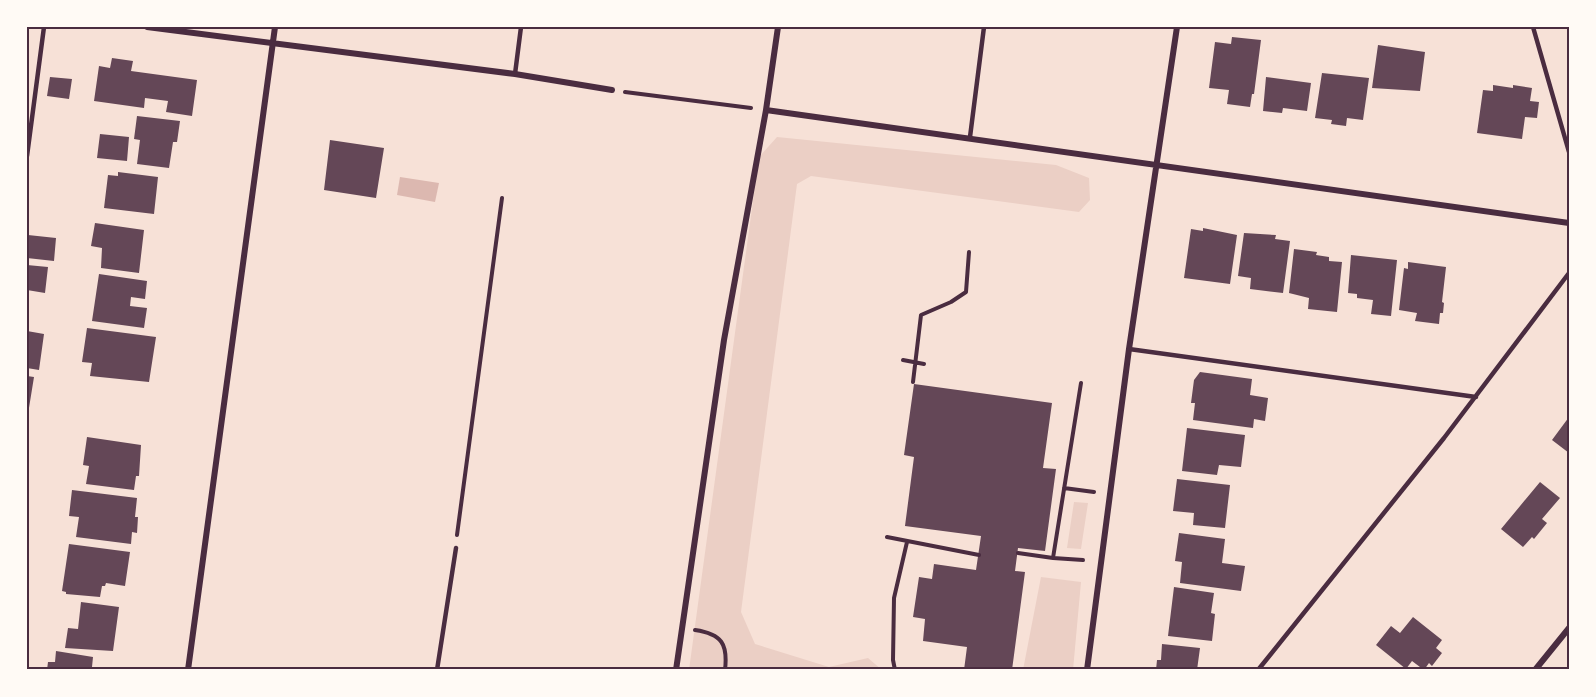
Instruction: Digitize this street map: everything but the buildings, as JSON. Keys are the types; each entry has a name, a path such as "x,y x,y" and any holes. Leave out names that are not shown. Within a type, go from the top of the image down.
{"street":[{"path":"147,27 515,74 612,90"},
{"path":"188,670 275,27"},
{"path":"676,670 724,340 766,110 778,27"},
{"path":"1087,670 1129,349 1177,27"},
{"path":"766,110 970,137 1569,224"},
{"path":"1535,670 1569,628"}],"lane":[{"path":"27,156 44,27"},
{"path":"515,74 521,27"},
{"path":"970,137 984,27"},
{"path":"1533,27 1569,152"},
{"path":"1258,670 1476,397 1569,273"},
{"path":"1129,349 1476,397"},
{"path":"437,670 456,548"}],"path":[{"path":"612,90 766,110"},
{"path":"456,548 502,198"},
{"path":"913,382 921,315 951,303 966,292 969,252"},
{"path":"903,360 924,364"},
{"path":"1053,558 1081,383"},
{"path":"1064,488 1094,492"},
{"path":"887,537 979,555"},
{"path":"895,670 893,660 894,598 907,542"},
{"path":"1018,554 1083,560"},
{"path":"701,631 719,639 726,650 724,670"}],"shaded area":[{"path":"777,137 1056,165 1089,178 1090,200 1079,212 811,176 797,184 741,612 755,644 829,667 868,658 882,670 689,670 759,157"},
{"path":"400,177 439,183 435,202 397,195"},
{"path":"1074,502 1088,503 1081,549 1067,548"},
{"path":"1041,577 1081,582 1073,670 1023,670"}]}
